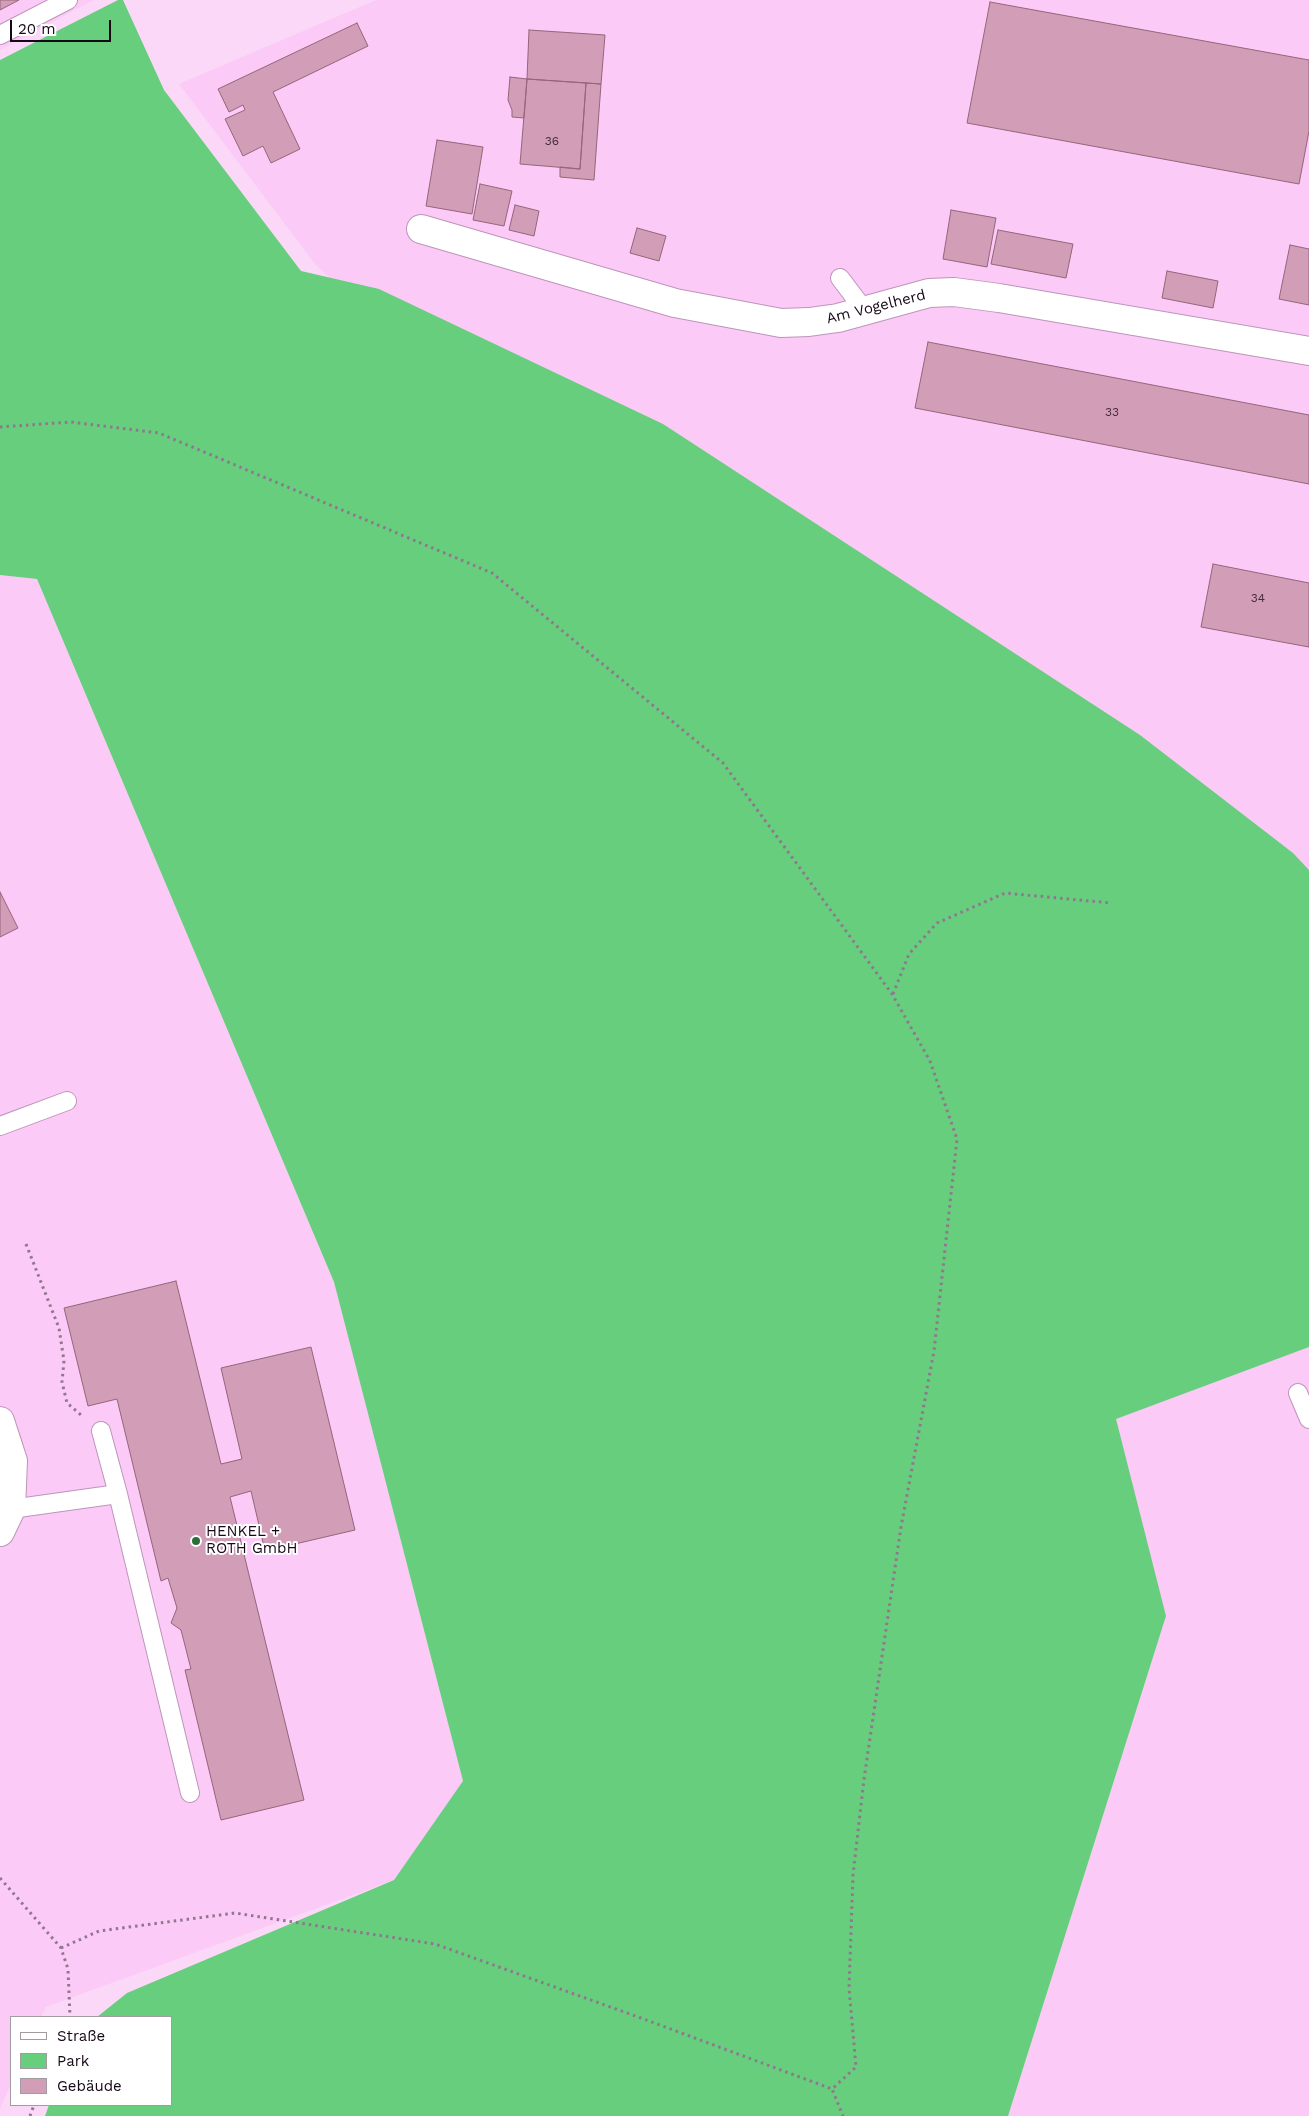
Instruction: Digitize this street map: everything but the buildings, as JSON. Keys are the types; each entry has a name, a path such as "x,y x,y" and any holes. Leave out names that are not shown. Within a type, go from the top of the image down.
{"street":[{"name":"Am Vogelherd","path":"421,229 666,300 781,323 838,318 929,293 954,292 1000,298 1309,351"},
{"path":"0,1421 13,1461 5,1520"}],"lane":[{"path":"0,35 68,0"},
{"path":"840,278 865,311"},
{"path":"0,1126 67,1101"},
{"path":"1298,1393 1309,1419"},
{"path":"101,1431 190,1793"},
{"path":"5,1520 118,1494"}],"path":[{"path":"0,426 71,422 159,433 492,573 722,763 892,994 930,1061 956,1139 934,1351 901,1527 864,1779 853,1875 849,1988 856,2067 832,2089"},
{"path":"892,994 909,954 937,923 1005,892 1111,903"},
{"path":"26,1244 59,1328 64,1360 62,1382 68,1403 86,1421 101,1431"},
{"path":"0,1878 61,1948 68,1969 70,2016"},
{"path":"61,1948 99,1931 235,1913 435,1944 832,2089 843,2116"}],"shaded area":[{"path":"0,0 94,0 0,50"},
{"path":"376,0 1309,0 1309,2116 1008,2116 1166,1616 964,877 315,264 179,84"},
{"path":"0,575 37,579 334,1282 463,1781 394,1880 46,2007 42,2016 10,2016 10,2086 0,2109"}],"green space":[{"path":"118,0 123,0 164,90 301,271 379,289 663,424 1140,735 1293,853 1309,870 1309,1347 1116,1419 1166,1616 1008,2116 45,2116 49,2106 172,2106 172,2016 98,2016 127,1993 394,1880 463,1781 334,1282 37,579 0,575 0,60"}],"place":[{"name":"HENKEL + ROTH GmbH","path":"196,1541"}]}
